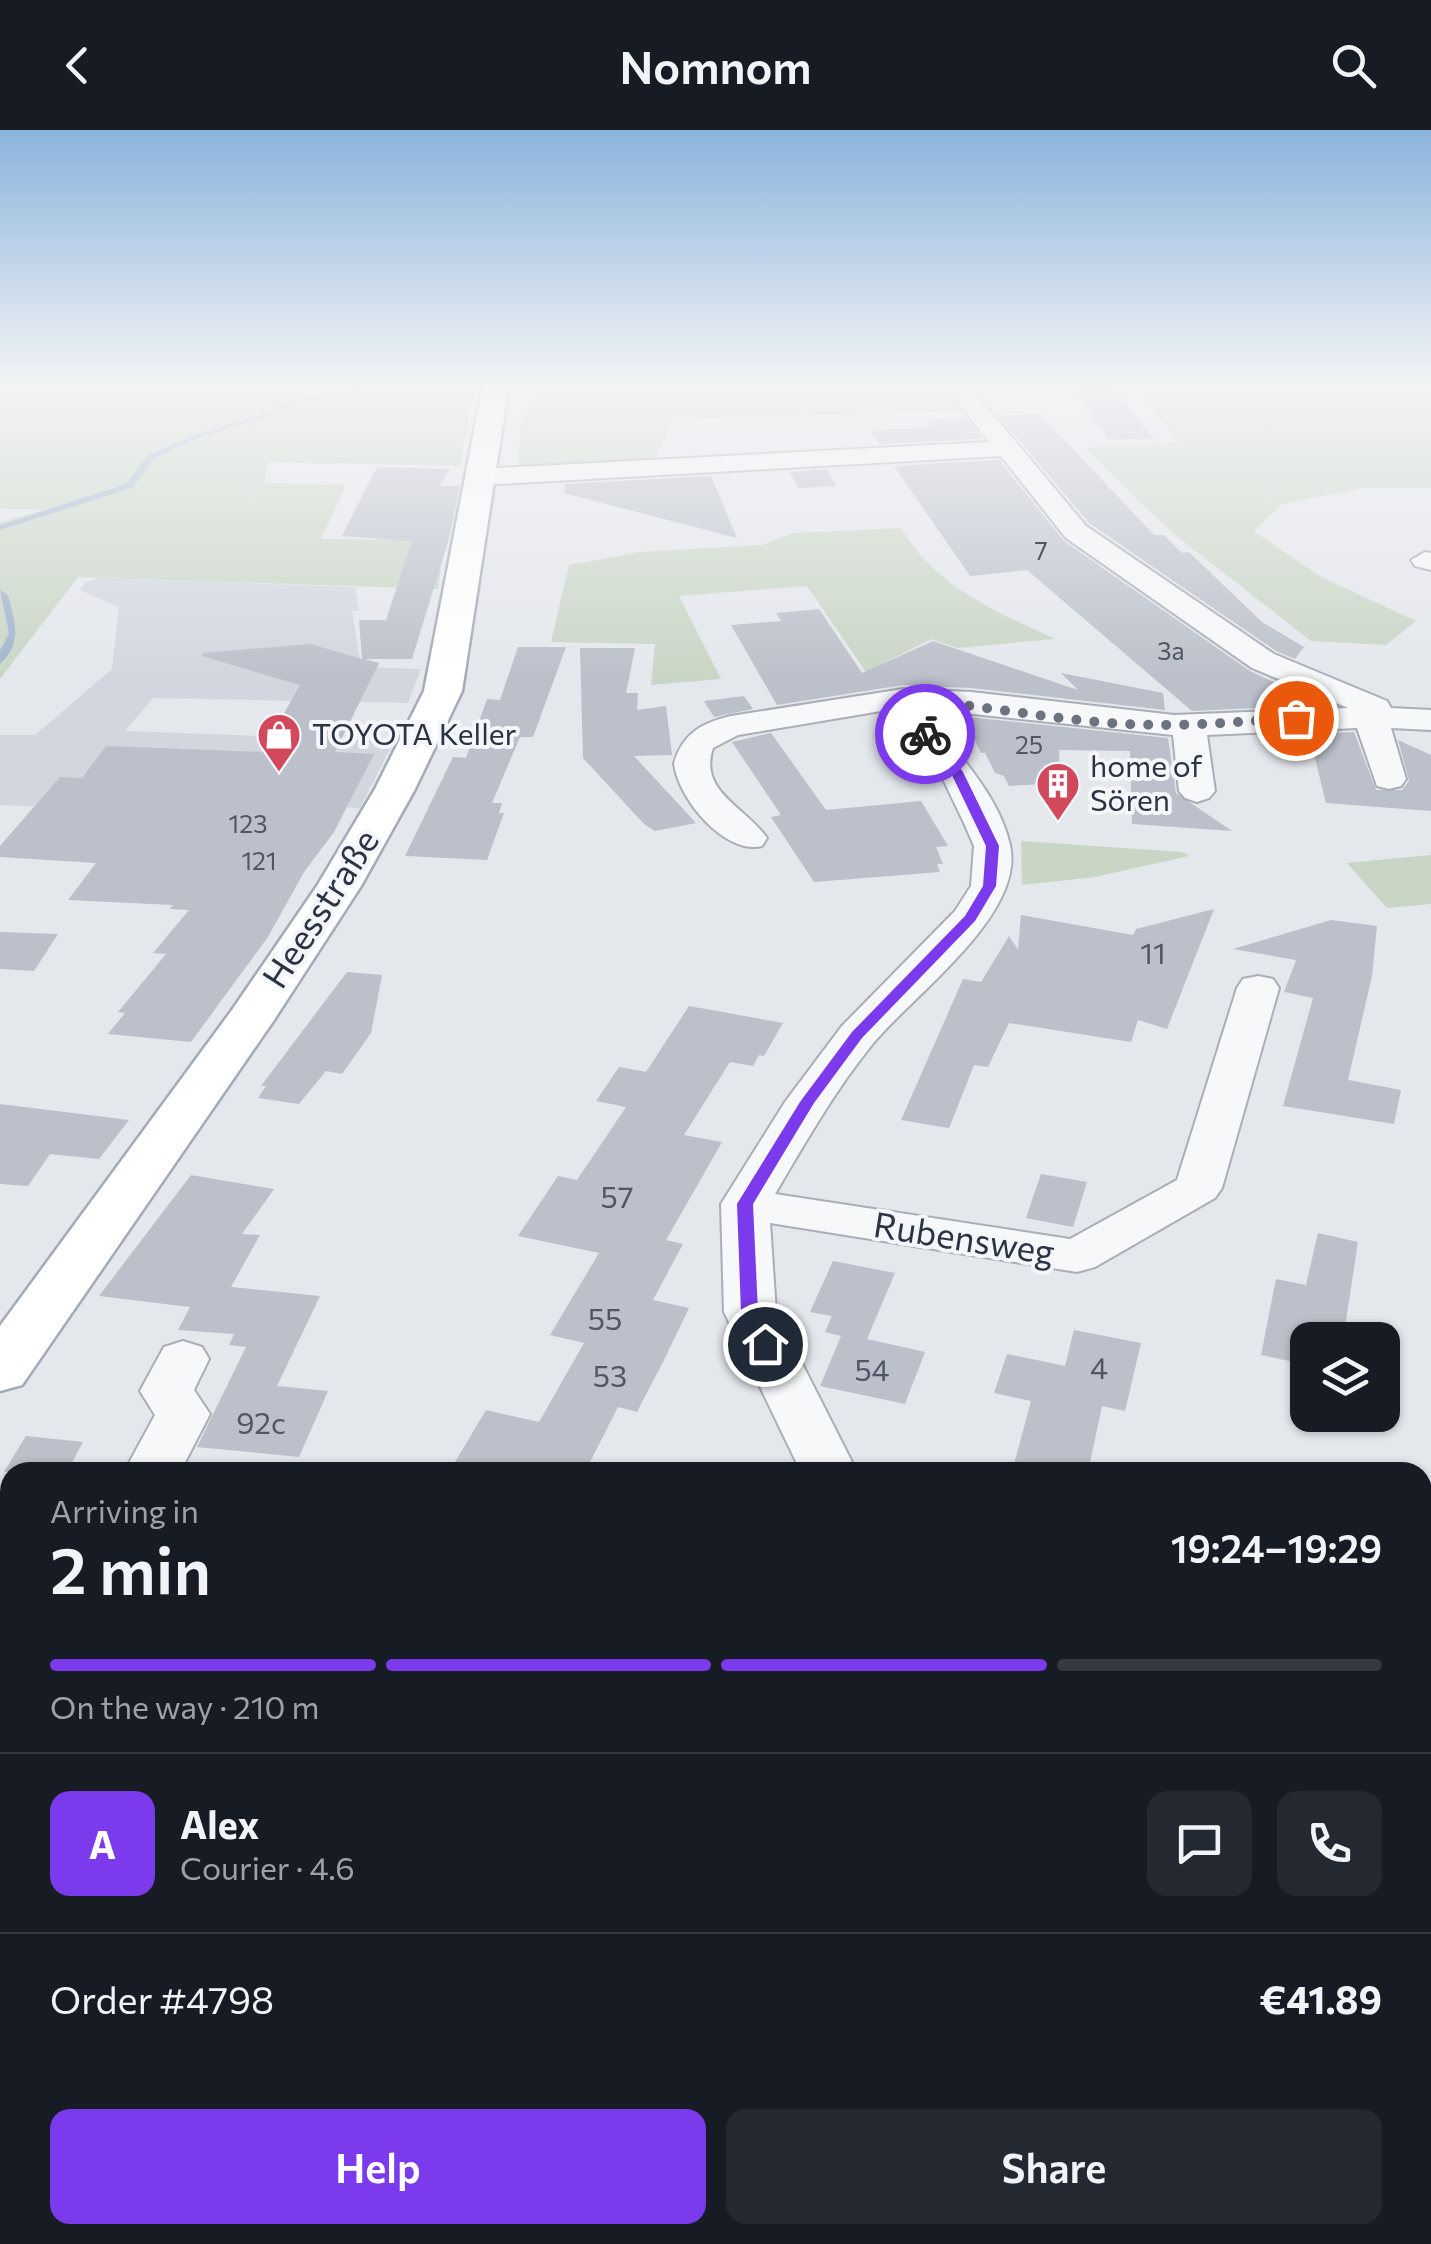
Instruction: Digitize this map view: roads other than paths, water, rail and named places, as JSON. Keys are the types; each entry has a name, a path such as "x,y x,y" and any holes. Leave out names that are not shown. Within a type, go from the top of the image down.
{"main road":[{"name":"Heesstraße","path":"0,1370 248,1020 376,828 442,692 479,483"}],"street":[{"path":"1035,483 1076,532 1194,617 1263,662 1383,717"},
{"path":"750,838 692,783 693,756 708,734 748,723 903,699 1122,724 1383,717 1431,720"},
{"path":"823,1462 750,1312 745,1204 807,1102 857,1035 970,918 990,886 992,846 982,823 957,772 930,742 903,699"},
{"path":"1383,717 1389,779"},
{"path":"1189,725 1197,791"},
{"name":"Rubensweg","path":"745,1204 1077,1256 1198,1188 1258,988"},
{"path":"157,1462 183,1414 167,1391 183,1359"}],"waterway":[{"path":"0,528 132,483"},
{"path":"0,593 4,595 13,633 0,661"}],"place":[{"name":"TOYOTA Keller","path":"279,773"},
{"name":"home of Sören","path":"1058,822"}]}
